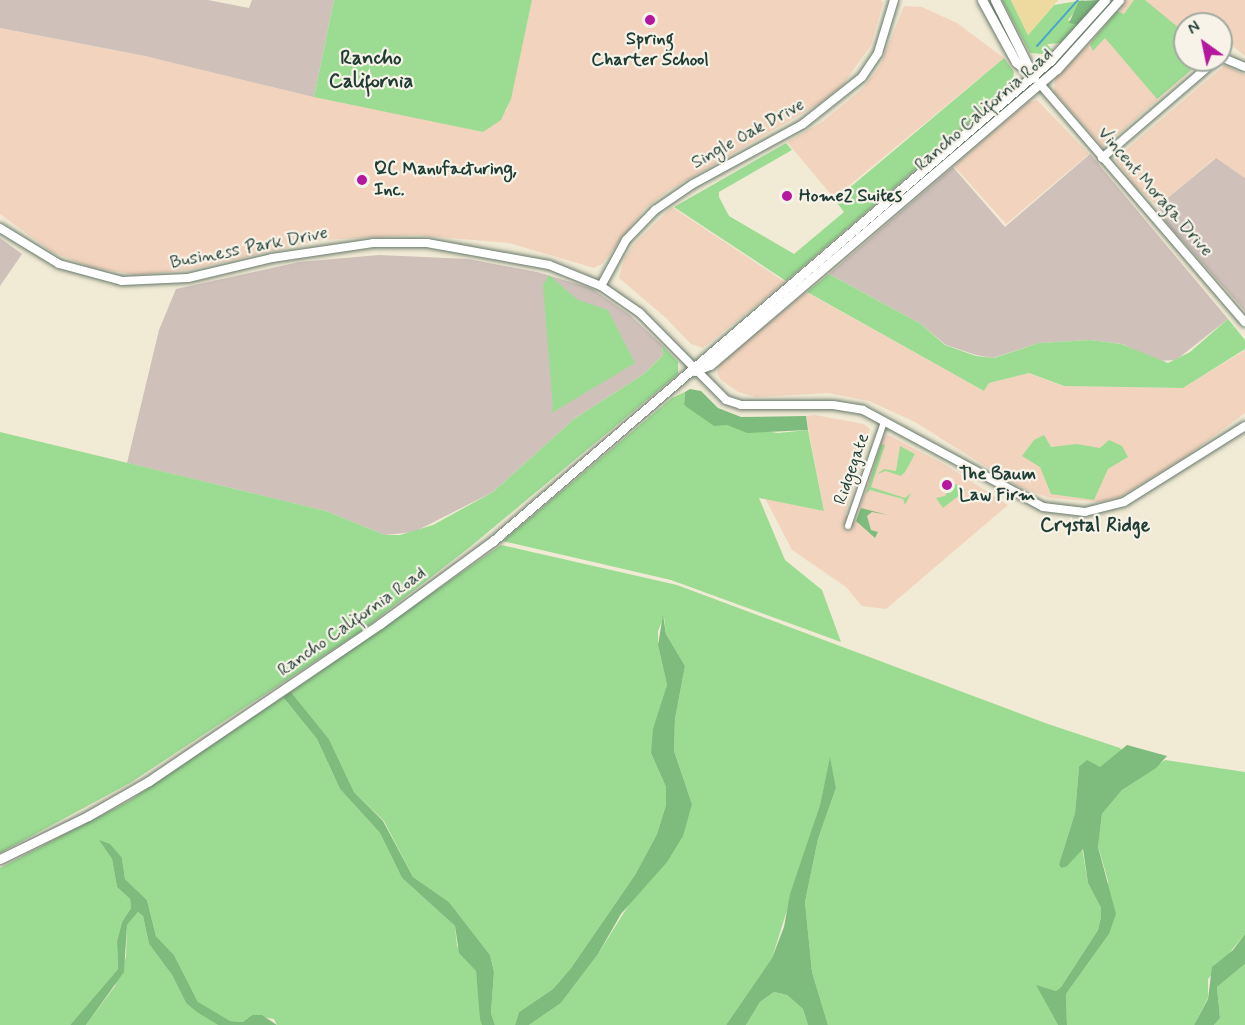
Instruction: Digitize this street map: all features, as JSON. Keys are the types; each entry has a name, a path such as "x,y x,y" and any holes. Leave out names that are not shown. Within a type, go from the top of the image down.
{"main road":[{"path":"982,0 1016,62 1040,84"},
{"path":"995,0 1033,76"},
{"name":"Rancho California Road","path":"0,860 88,816 149,781 388,618 493,541 694,371 705,356 1033,76 1064,48 1105,0"},
{"name":"Rancho California Road","path":"694,371 710,365 1040,84 1076,52 1119,0"}],"street":[{"name":"Single Oak Drive","path":"601,286 626,240 655,210 693,184 803,124 862,77 878,53 894,0"},
{"path":"1102,158 1202,72"},
{"name":"Vincent Moraga Drive","path":"1040,84 1245,322"},
{"name":"Business Park Drive","path":"0,228 59,264 122,281 188,278 272,258 373,243 427,243 549,265 601,286 655,324 694,371 715,392 741,405 833,405 863,410 1015,496 1043,507 1085,512 1124,502 1245,426"},
{"name":"Ridgegate","path":"848,526 884,422"}],"shaded area":[{"path":"0,0 208,0 249,8 252,0 334,0 314,97 145,56 0,28"},
{"path":"532,0 881,0 883,3 871,45 841,87 817,105 668,191 644,209 602,264 594,268 509,243 415,235 321,240 188,270 135,275 91,267 52,252 0,214 0,28 145,56 483,132 507,110"},
{"path":"1125,0 1245,0 1245,56 1233,46 1233,12 1173,12 1173,72 1189,72 1103,147 1054,92 1055,78 1094,39"},
{"path":"904,6 922,7 957,23 1004,58 834,198 787,142 822,122 863,88 880,66"},
{"path":"1233,69 1245,75 1245,178 1215,158 1158,206 1136,187 1115,159 1217,72 1233,72"},
{"path":"1037,100 1089,154 1006,224 954,166 1027,103"},
{"path":"1090,154 1228,319 1176,360 1157,361 1122,344 1090,340 1039,343 993,358 976,355 946,345 921,324 829,274 953,167 1005,227"},
{"path":"1216,158 1245,178 1245,311 1166,222 1158,206"},
{"path":"672,207 785,282 703,348 691,344 666,318 619,278 625,257 635,243"},
{"path":"0,238 22,254 0,286"},
{"path":"379,255 468,259 537,272 591,288 630,315 662,345 663,355 644,374 574,419 493,492 414,532 385,535 326,511 127,463 159,330 176,289 299,262"},
{"path":"806,292 984,391 989,383 1028,373 1063,386 1183,388 1245,350 1245,413 1187,456 1122,496 1100,502 1050,498 1017,486 915,422 869,401 828,393 756,397 738,392 721,380 717,373 720,363"},
{"path":"815,415 864,424 870,429 845,515 856,521 883,438 888,435 944,464 1008,505 886,609 862,606 846,587 792,550 765,498 824,511 806,416"}],"green space":[{"path":"334,0 532,0 511,99 501,120 483,132 314,97"},
{"path":"1002,0 1011,0 1028,35 1054,5 1084,0 1068,20 1079,25 1062,43 1047,44 1053,51 1043,54 1030,53"},
{"path":"1100,0 1079,25 1069,23 1079,1"},
{"path":"1134,0 1145,0 1173,23 1173,72 1189,72 1157,99 1105,38 1093,51 1090,44 1117,11 1124,14"},
{"path":"1004,58 1014,72 1011,87 786,281 674,207 786,143 792,150 719,192 719,197 729,216 794,254 844,212 835,200"},
{"path":"829,274 921,324 945,345 976,356 994,358 1039,343 1090,340 1121,344 1168,363 1190,352 1228,319 1245,340 1245,349 1183,388 1064,386 1029,373 989,383 984,391 807,292"},
{"path":"549,275 578,300 608,310 635,363 550,414 553,409 543,285"},
{"path":"662,345 678,362 678,374 470,547 364,629 130,783 0,853 0,432 326,511 385,535 400,535 433,525 493,492 574,419 644,374 663,355"},
{"path":"690,389 701,391 718,408 741,417 806,416 808,430 747,433 727,425 714,426 684,405 685,392"},
{"path":"685,392 684,405 727,425 778,433 808,430 824,511 759,498 785,560 822,590 841,642 671,580 503,541 672,398"},
{"path":"1044,435 1051,447 1077,444 1100,448 1109,440 1122,446 1128,457 1108,469 1094,500 1051,494 1040,467 1022,456 1034,440"},
{"path":"881,444 885,445 871,487 905,498 911,493 905,505 903,499 870,490 866,494"},
{"path":"900,446 915,454 905,472 901,476 886,471 877,474 884,469 896,471"},
{"path":"954,483 966,490 943,508 936,498 945,496"},
{"path":"861,508 888,515 872,512 867,516 871,530 878,532 875,538 856,521"},
{"path":"501,545 677,585 1048,724 1120,748 1123,751 1100,767 1079,767 1075,813 1059,864 1082,848 1088,883 1101,908 1101,917 1098,930 1061,987 1056,991 1037,986 1058,1025 828,1025 812,972 805,902 818,839 836,788 830,759 820,805 772,958 726,1025 529,1025 561,1003 598,954 692,804 674,751 675,719 685,666 666,634 664,617 658,631 658,645 667,685 651,753 666,787 666,805 657,834 635,875 571,968 553,989 519,1012 515,1025 495,1025 491,1013 494,972 490,955 449,902 413,877 384,821 354,792 329,739 291,692"},
{"path":"663,615 666,634 685,666 675,719 674,751 692,804 683,836 667,862 621,914 598,954 561,1003 529,1025 515,1025 519,1012 553,989 571,968 635,875 657,834 666,805 666,787 651,753 653,729 667,685 658,645"},
{"path":"291,692 329,739 354,792 383,821 413,877 449,902 490,955 494,972 491,1013 495,1025 482,1025 476,971 459,953 455,926 402,878 380,833 340,789 317,739 283,697"},
{"path":"283,697 317,739 340,789 380,833 402,878 455,926 457,946 476,971 482,1025 277,1025 274,1019 252,1015 243,1022 230,1021 207,1011 198,1002 174,955 156,936 147,900 125,879 122,858 100,841 112,859 117,887 130,899 131,908 122,922 117,941 118,969 70,1025 0,1025 0,868 129,801"},
{"path":"1127,745 1167,756 1156,768 1122,790 1102,814 1098,847 1116,914 1109,934 1066,994 1067,1025 1058,1025 1036,985 1056,991 1061,987 1098,930 1101,917 1101,908 1088,883 1083,849 1067,866 1061,868 1059,864 1075,813 1079,767 1087,760 1100,767"},
{"path":"830,757 836,788 818,839 805,902 812,972 828,1025 808,1025 803,1009 787,995 774,992 760,1002 746,1025 726,1025 772,958 784,927 790,894 820,805"},
{"path":"1165,760 1245,772 1245,934 1208,979 1208,998 1194,1025 1067,1025 1066,994 1109,934 1108,881 1098,846 1102,814 1122,790"},
{"path":"99,840 110,844 122,858 125,879 147,900 156,936 174,955 198,1002 230,1021 243,1022 252,1015 262,1015 277,1025 218,1025 197,1012 186,1003 172,975 149,944 143,916 138,912 127,925 124,972 86,1025 70,1025 118,969 117,941 122,922 131,908 130,899 117,887 112,859"},
{"path":"138,912 143,916 149,944 172,975 186,1003 218,1025 86,1025 115,986 126,957 127,925"},
{"path":"1245,934 1245,964 1217,987 1220,1018 1214,1025 1194,1025 1208,999 1212,967 1233,950"},
{"path":"1245,964 1245,1025 1214,1025 1220,1018 1217,987"},
{"path":"774,992 787,995 803,1009 808,1025 746,1025 760,1002"}],"sand":[{"path":"1011,0 1058,0 1028,35"}],"waterway":[{"path":"1037,46 1078,0"}],"place":[{"name":"Spring Charter School","path":"650,20"},
{"name":"QC Manufacturing, Inc.","path":"362,180"},
{"name":"Home2 Suites","path":"787,196"},
{"name":"The Baum Law Firm","path":"947,485"}],"district":[{"name":"Rancho California","path":"371,70"},
{"name":"Crystal Ridge","path":"1095,525"}]}
